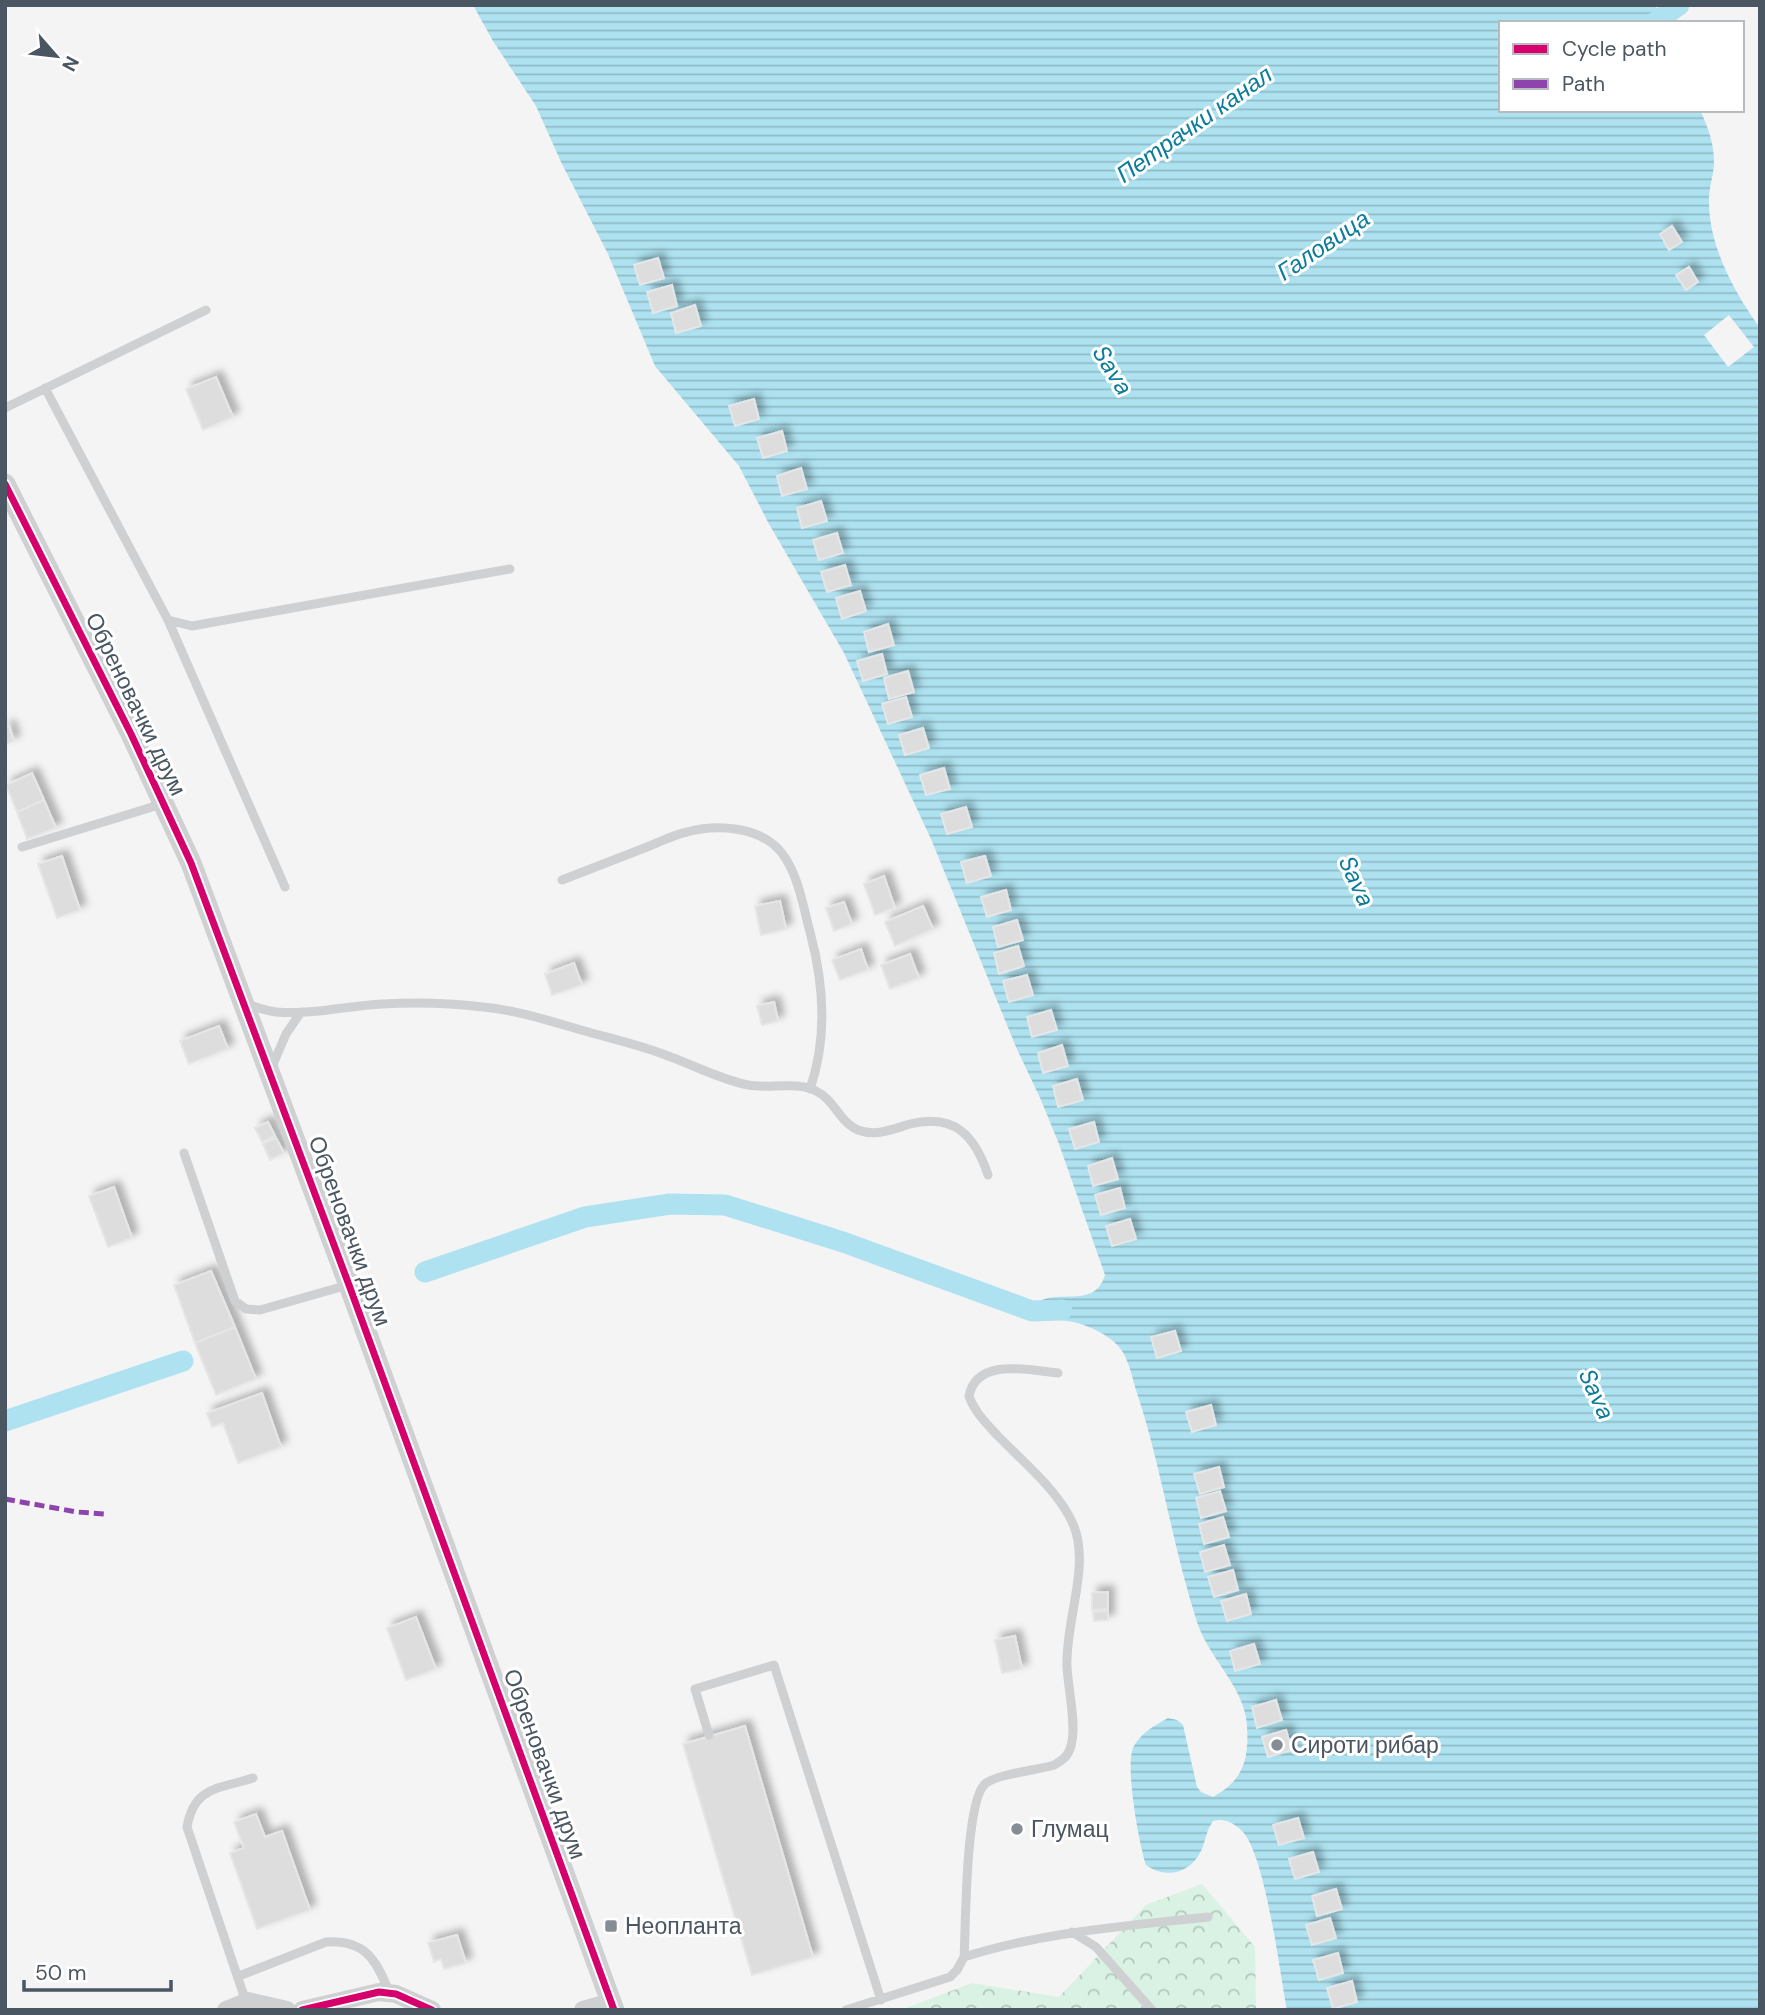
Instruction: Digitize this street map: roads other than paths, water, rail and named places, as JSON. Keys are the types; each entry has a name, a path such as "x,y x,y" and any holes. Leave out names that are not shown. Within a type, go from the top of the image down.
{"street":[{"name":"Обреновачки друм","path":"5,484 191,863 349,1285 612,2006 583,2010"},
{"path":"302,2010 363,1995 389,1992 432,2010"},
{"path":"226,2010 246,2002 287,2010"}],"lane":[{"path":"5,408 206,310"},
{"path":"45,388 168,620 285,887"},
{"path":"168,620 192,626 510,569"},
{"path":"22,847 164,804"},
{"path":"562,880 687,832 714,828 738,830 758,835 773,843 783,854 794,877 820,977 822,1033 816,1072 810,1089"},
{"path":"244,1003 274,1012 430,1003 485,1007 548,1021 662,1053 748,1085 818,1091 856,1130 872,1134 913,1124 937,1122 956,1128 972,1139 988,1175"},
{"path":"270,1072 286,1034 301,1012"},
{"path":"184,1153 235,1301 246,1309 260,1310 349,1285"},
{"path":"846,2010 950,1977 957,1970 964,1957 971,1828 976,1798 987,1783 1054,1765 1064,1760 1070,1751 1073,1737 1067,1666 1068,1633 1080,1568 1079,1539 1073,1522 1059,1499 991,1429 976,1411 969,1396 973,1382 989,1371 1004,1369 1058,1373"},
{"path":"709,1735 695,1689 774,1665 881,2000"},
{"path":"246,2002 187,1827 196,1801 206,1793 253,1778"},
{"path":"964,1957 997,1947 1072,1933 1208,1917"},
{"path":"1072,1933 1096,1947 1152,2010"},
{"path":"239,1976 326,1942 337,1941 362,1947 380,1970 389,1992"}],"water":[{"path":"473,5 1655,5 1660,21 1499,21 1499,112 1701,112 1714,155 1709,199 1713,233 1724,267 1760,328 1760,2010 1287,2010 1265,1888 1258,1863 1242,1831 1229,1822 1213,1821 1201,1851 1184,1869 1169,1873 1146,1865 1136,1823 1132,1786 1131,1755 1137,1741 1168,1718 1177,1720 1183,1725 1197,1787 1201,1792 1213,1797 1232,1783 1242,1768 1247,1749 1247,1726 1240,1699 1197,1622 1154,1452 1125,1356 1113,1341 1093,1329 1073,1322 1047,1318 1032,1311 1033,1306 1042,1300 1092,1293 1100,1286 1105,1275 1059,1144 1016,1047 931,839 844,653 769,524 739,466 655,366 608,254 536,106"}],"waterway":[{"name":"Галовица","path":"1657,21 1679,5"},
{"path":"425,1272 585,1217 670,1204 725,1205 843,1242 1032,1311 1062,1310"},
{"path":"5,1421 183,1361"}],"place":[{"name":"Сироти рибар","path":"1277,1745"},
{"name":"Глумац","path":"1017,1829"},
{"name":"Неопланта","path":"611,1926"}],"water label":[{"name":"Петрачки канал","path":"1194,124"},
{"name":"Sava","path":"1113,370"},
{"name":"Sava","path":"1357,881"},
{"name":"Sava","path":"1597,1394"}]}
